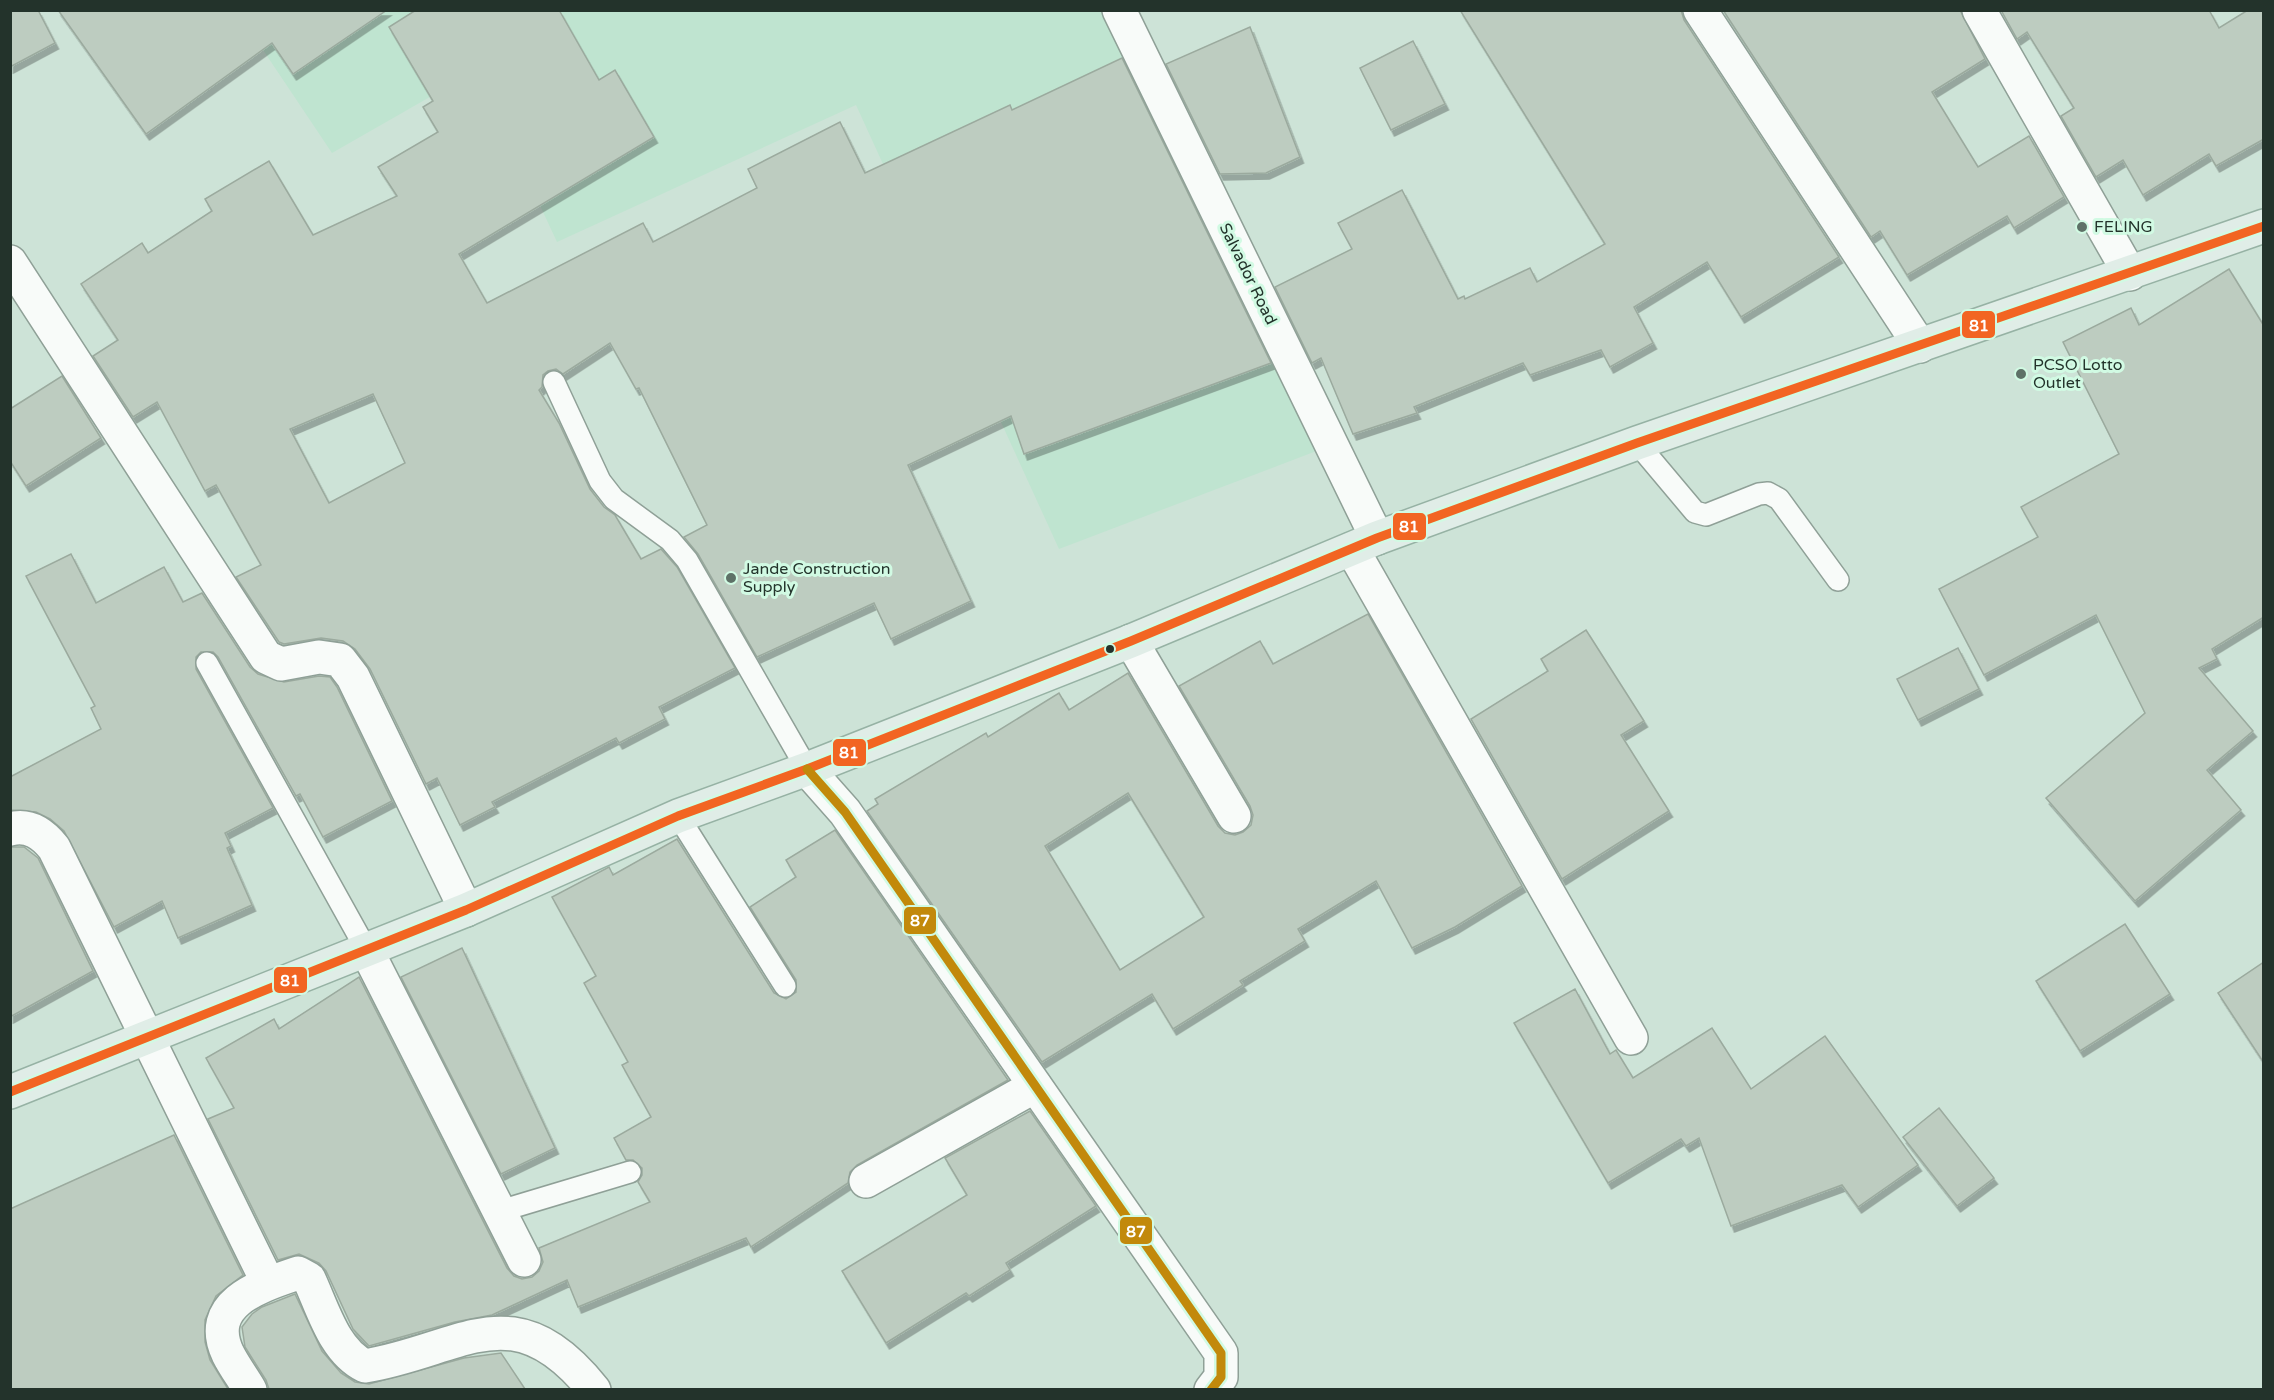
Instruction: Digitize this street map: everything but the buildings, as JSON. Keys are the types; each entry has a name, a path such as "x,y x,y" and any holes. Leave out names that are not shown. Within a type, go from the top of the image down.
{"main road":[{"path":"10,1092 466,910 678,816 807,769 1131,641 1365,544 1637,443 2264,226"}],"street":[{"name":"Salvador Road","path":"1119,10 1365,544 1630,1038"},
{"path":"1700,10 1920,346"},
{"path":"1979,10 2130,274"},
{"path":"10,262 266,657 281,664 319,657 340,660 353,677 466,910"},
{"path":"1131,641 1234,816"},
{"path":"807,769 845,812 1221,1353 1221,1377 1211,1389"},
{"path":"10,829 18,827 34,830 54,848 268,1283"},
{"path":"366,949 524,1260"},
{"path":"866,1181 1035,1086"},
{"path":"250,1389 227,1353 221,1331 222,1320 228,1307 268,1283 298,1274 309,1279 341,1347 352,1360 365,1366 482,1333 513,1333 539,1342 566,1359 594,1389"}],"lane":[{"path":"554,382 600,481 614,499 670,540 687,560 807,769"},
{"path":"1637,443 1695,512 1706,515 1759,494 1768,493 1779,499 1838,580"},
{"path":"207,663 366,949"},
{"path":"678,816 785,986"},
{"path":"500,1211 630,1172"}],"shaded area":[{"path":"237,11 1118,11 1319,450 1059,549 856,105 557,242 477,70 332,153"}],"transit line":[{"name":"81","path":"10,1092 466,910 678,816 807,769 1131,641 1377,538 1637,443 2264,226"},
{"name":"87","path":"807,769 845,812 1221,1353 1221,1377 1211,1390"}],"place":[{"name":"FELING","path":"2082,227"},
{"name":"PCSO Lotto Outlet","path":"2021,374"},
{"name":"Jande Construction Supply","path":"731,578"}]}
